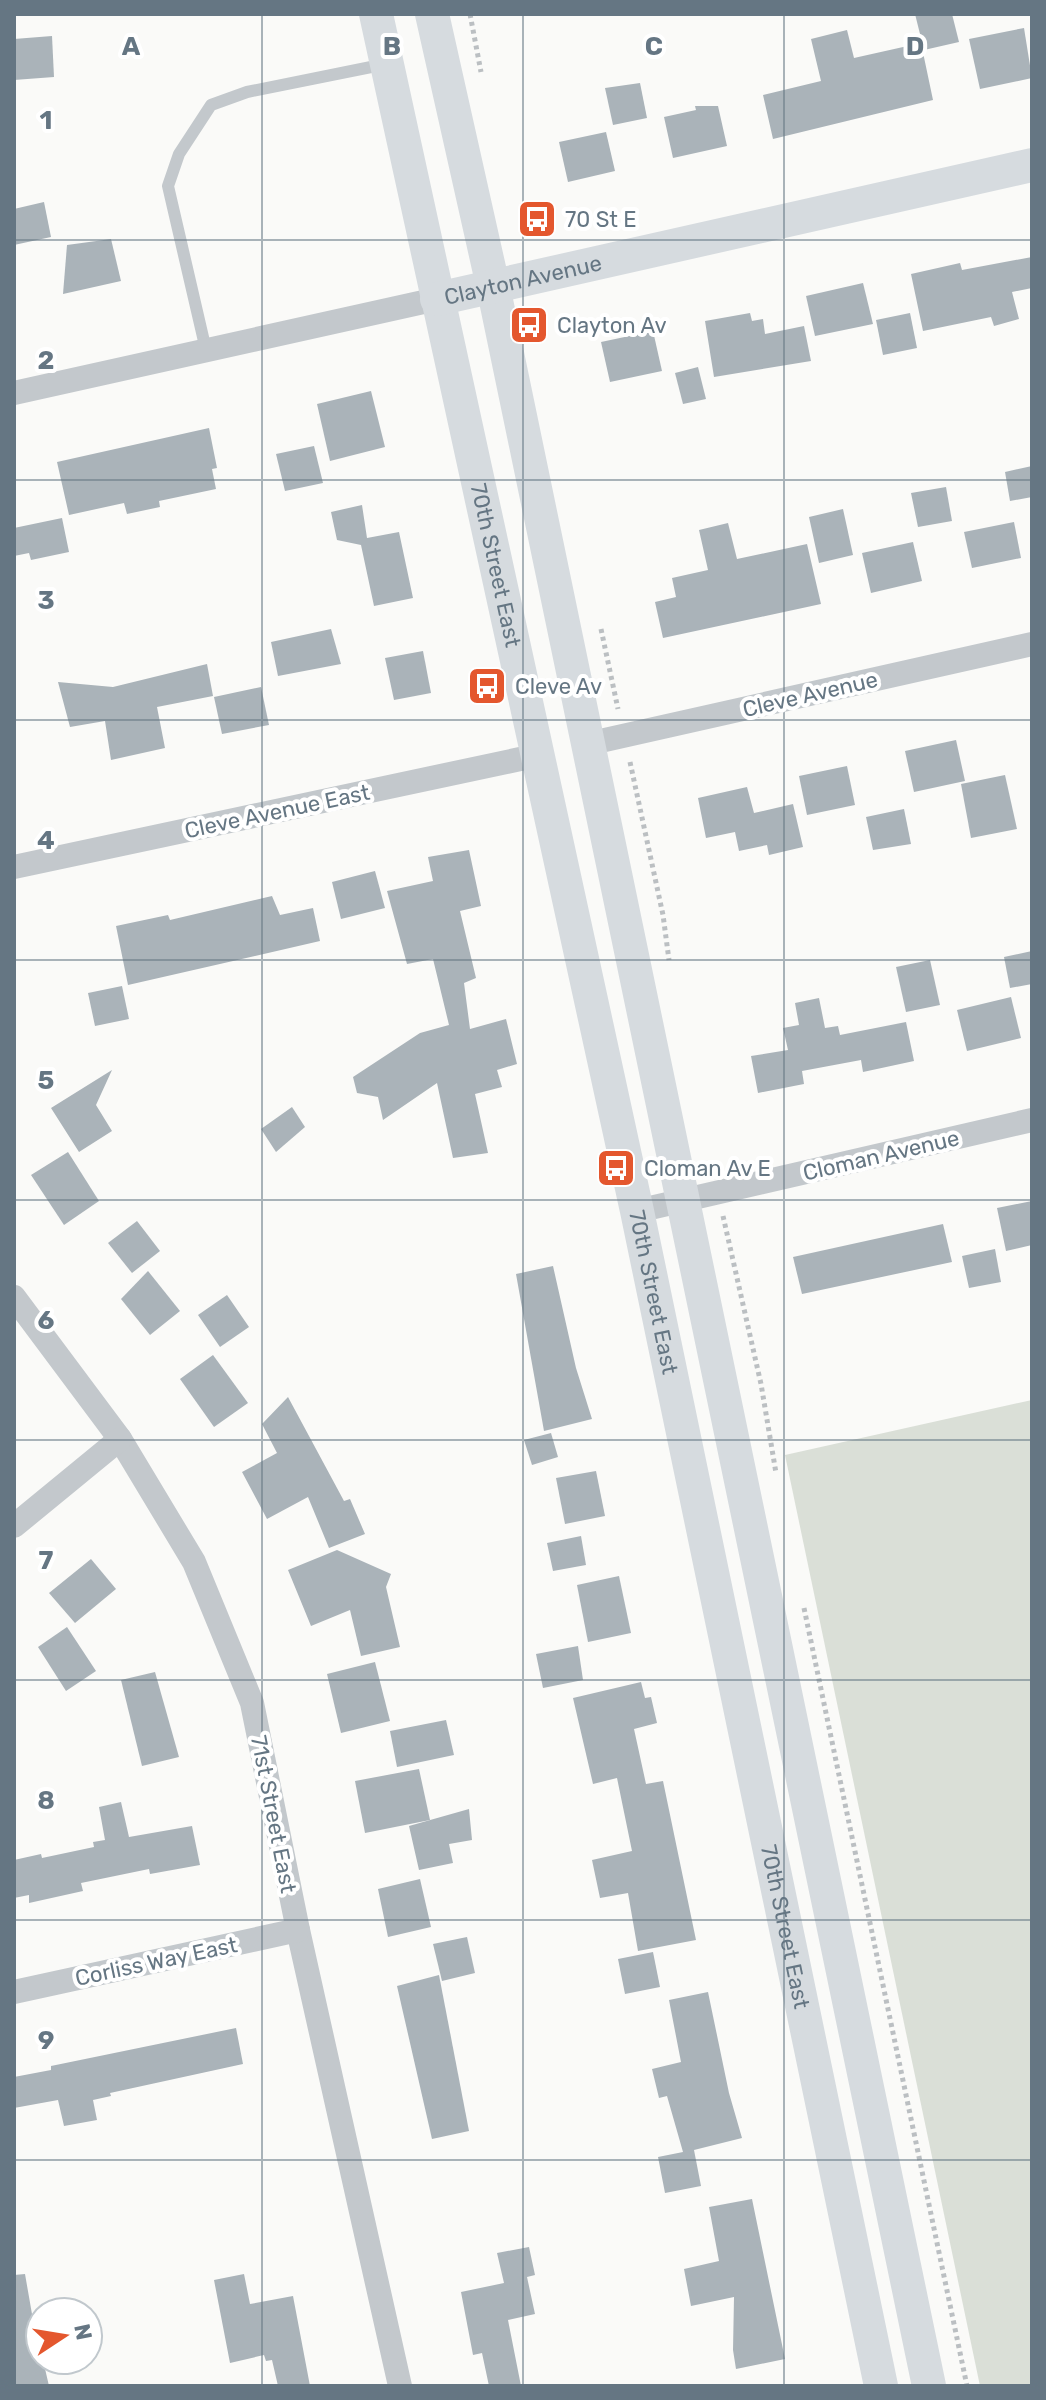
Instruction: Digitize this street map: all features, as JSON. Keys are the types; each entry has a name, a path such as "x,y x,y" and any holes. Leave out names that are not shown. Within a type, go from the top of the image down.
{"main road":[{"name":"70th Street East","path":"376,14 637,1211 881,2386"},
{"name":"70th Street East","path":"432,14 493,286 929,2386"},
{"name":"Clayton Avenue","path":"437,299 1032,165"}],"street":[{"name":"Clayton Avenue","path":"14,393 437,299"},
{"name":"Cleve Avenue","path":"587,744 1032,644"},
{"name":"Cleve Avenue East","path":"14,867 539,755"},
{"name":"Cloman Avenue","path":"637,1211 1032,1120"},
{"name":"71st Street East","path":"14,1297 120,1439 194,1562 252,1703 298,1930 400,2386"},
{"path":"14,1526 120,1439"},
{"name":"Corliss Way East","path":"14,1992 298,1930"}],"lane":[{"path":"206,350 168,186 187,142 211,105 247,92 387,64"}],"shaded area":[{"path":"1032,1400 1032,2386 980,2386 785,1455"}],"building":[{"path":"915,14 952,14 959,42 924,50"},
{"path":"1024,28 1032,78 980,89 969,39"},
{"path":"847,30 854,58 921,43 933,100 773,139 763,95 821,81 811,39"},
{"path":"52,36 54,77 14,80 14,39"},
{"path":"640,83 647,118 613,125 605,88"},
{"path":"695,106 718,106 727,146 673,158 664,117 696,110"},
{"path":"606,132 615,171 568,182 559,142"},
{"path":"44,202 51,237 14,245 14,209"},
{"path":"111,239 121,281 63,294 67,245"},
{"path":"1032,257 1032,288 1012,292 1019,319 994,326 991,317 923,331 911,274 960,263 962,270"},
{"path":"863,283 873,324 815,336 806,296"},
{"path":"750,313 752,321 763,319 765,334 804,326 811,361 714,377 705,321"},
{"path":"910,313 917,348 883,355 876,320"},
{"path":"653,331 662,371 610,382 601,342"},
{"path":"698,367 706,399 683,404 675,373"},
{"path":"371,391 385,447 330,461 317,404"},
{"path":"209,428 217,468 212,469 216,489 159,501 160,507 127,514 124,503 69,515 57,462"},
{"path":"314,446 323,483 285,491 276,454"},
{"path":"1032,466 1032,497 1010,501 1005,472"},
{"path":"946,487 952,521 918,527 911,493"},
{"path":"362,505 367,538 399,532 413,598 374,606 361,545 337,540 331,512"},
{"path":"843,509 853,555 819,563 809,517"},
{"path":"62,518 69,552 31,560 29,553 14,556 14,528"},
{"path":"1014,522 1021,558 972,568 964,532"},
{"path":"728,523 737,559 807,544 821,604 663,638 655,602 676,597 672,578 708,570 699,530"},
{"path":"913,542 922,581 871,593 862,553"},
{"path":"331,629 341,664 278,676 271,642"},
{"path":"423,651 431,693 394,700 385,658"},
{"path":"207,664 213,696 157,707 165,748 111,760 105,721 70,727 58,682 113,687"},
{"path":"261,687 269,725 222,734 214,697"},
{"path":"956,740 965,781 914,792 905,751"},
{"path":"847,766 855,805 807,815 799,776"},
{"path":"1005,775 1017,829 971,838 961,784"},
{"path":"747,787 754,813 793,804 803,847 769,855 767,845 739,851 735,832 706,838 698,798"},
{"path":"904,809 911,844 873,850 866,817"},
{"path":"469,850 481,906 460,911 476,978 464,983 470,1029 506,1019 517,1064 497,1070 502,1087 475,1094 488,1153 453,1158 437,1083 383,1120 378,1097 357,1093 353,1077 420,1033 449,1025 433,959 407,964 387,891 433,881 428,857"},
{"path":"375,871 385,908 341,919 332,882"},
{"path":"272,896 280,915 313,908 320,941 128,985 116,926 168,915 170,920"},
{"path":"1032,951 1032,984 1010,988 1004,957"},
{"path":"930,960 940,1005 906,1012 896,967"},
{"path":"122,986 129,1019 95,1026 88,993"},
{"path":"1011,997 1021,1038 967,1051 957,1010"},
{"path":"819,998 825,1028 838,1026 840,1035 906,1022 914,1061 863,1072 861,1060 802,1071 804,1084 758,1093 751,1056 788,1050 783,1028 799,1025 795,1003"},
{"path":"112,1070 96,1105 112,1131 79,1152 51,1108"},
{"path":"292,1107 305,1127 276,1152 261,1129"},
{"path":"68,1152 99,1201 64,1225 31,1175"},
{"path":"1032,1201 1032,1245 1006,1251 997,1208"},
{"path":"137,1221 160,1251 132,1273 108,1243"},
{"path":"943,1224 952,1262 802,1294 793,1257"},
{"path":"995,1249 1001,1282 969,1288 962,1256"},
{"path":"553,1266 576,1368 592,1419 544,1431 516,1274"},
{"path":"148,1271 180,1311 150,1335 121,1299"},
{"path":"227,1295 249,1327 220,1347 198,1315"},
{"path":"213,1355 248,1403 214,1427 180,1379"},
{"path":"288,1397 344,1501 350,1499 365,1534 329,1548 308,1497 267,1519 242,1472 277,1453 262,1424"},
{"path":"551,1433 558,1457 532,1465 524,1440"},
{"path":"596,1471 605,1516 565,1524 556,1478"},
{"path":"581,1536 586,1565 553,1571 547,1543"},
{"path":"337,1550 391,1574 386,1587 400,1647 361,1656 350,1610 311,1626 288,1570"},
{"path":"91,1559 116,1589 75,1623 49,1593"},
{"path":"619,1576 631,1633 588,1642 577,1585"},
{"path":"67,1627 96,1671 66,1691 38,1647"},
{"path":"578,1646 583,1680 543,1688 536,1654"},
{"path":"375,1662 390,1721 341,1733 327,1674"},
{"path":"155,1672 179,1757 142,1766 121,1680"},
{"path":"641,1682 645,1698 651,1697 657,1723 634,1729 646,1784 663,1781 696,1940 638,1951 628,1893 600,1898 592,1860 632,1851 617,1778 593,1784 573,1698"},
{"path":"446,1720 454,1755 397,1767 390,1731"},
{"path":"419,1769 430,1820 365,1833 355,1781"},
{"path":"121,1802 129,1837 192,1826 200,1865 150,1874 149,1869 81,1883 83,1891 29,1903 29,1895 14,1898 14,1860 41,1854 42,1858 94,1847 93,1842 105,1840 99,1807"},
{"path":"469,1809 472,1840 449,1844 453,1863 419,1870 409,1826"},
{"path":"420,1879 431,1927 388,1937 378,1889"},
{"path":"467,1937 475,1973 442,1981 433,1944"},
{"path":"653,1952 660,1987 625,1994 618,1959"},
{"path":"439,1975 469,2131 432,2139 397,1986"},
{"path":"708,1992 729,2093 742,2138 694,2150 701,2186 665,2193 658,2157 683,2152 667,2096 659,2098 652,2069 681,2062 669,2000"},
{"path":"236,2028 243,2064 110,2093 111,2096 93,2100 97,2120 64,2126 58,2100 14,2108 14,2077 51,2070 51,2066"},
{"path":"752,2199 785,2359 736,2369 733,2350 734,2297 691,2306 684,2269 719,2261 709,2207"},
{"path":"529,2247 535,2275 527,2277 535,2314 508,2320 521,2386 489,2386 482,2353 473,2355 461,2292 504,2283 497,2253"},
{"path":"25,2274 29,2296 24,2296 24,2376 47,2376 49,2386 14,2386 14,2275"},
{"path":"244,2274 250,2304 293,2296 310,2386 278,2386 272,2360 266,2361 264,2355 230,2363 214,2280"}],"place":[{"name":"70 St E","path":"537,219"},
{"name":"Clayton Av","path":"529,325"},
{"name":"Cleve Av","path":"487,686"},
{"name":"Cloman Av E","path":"616,1168"}]}
